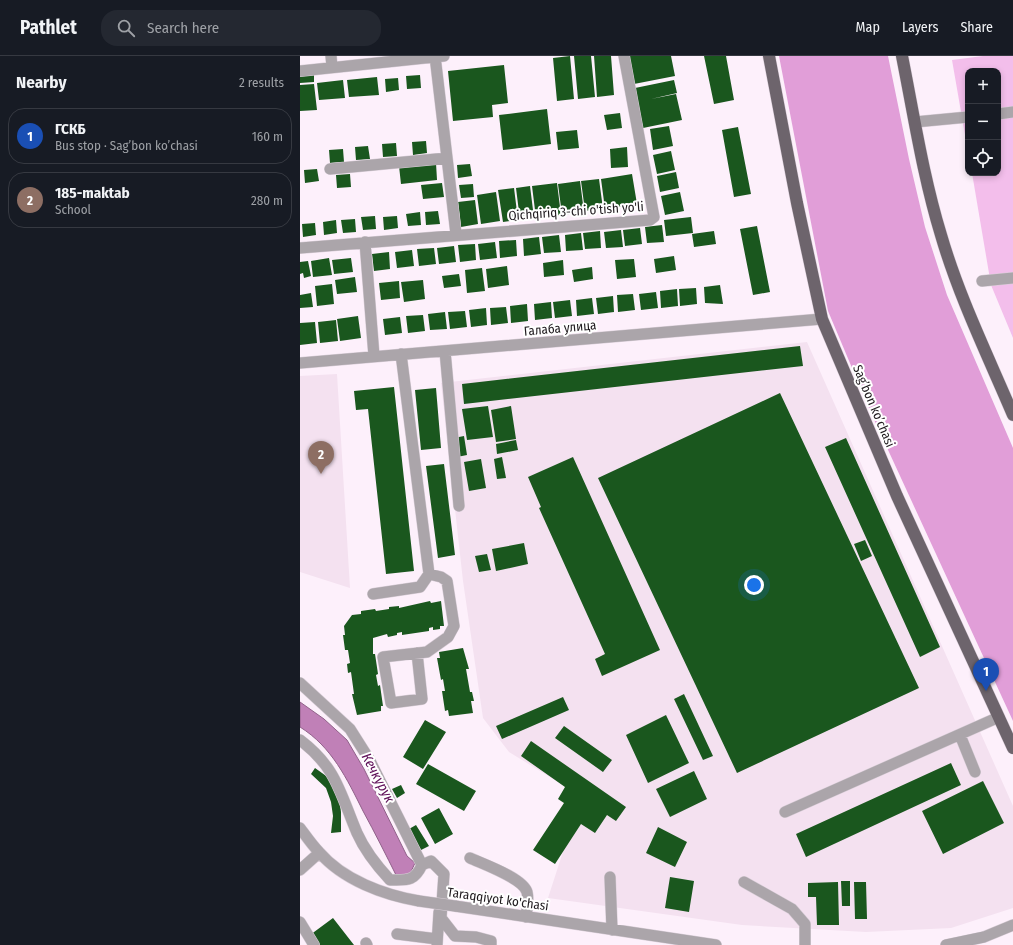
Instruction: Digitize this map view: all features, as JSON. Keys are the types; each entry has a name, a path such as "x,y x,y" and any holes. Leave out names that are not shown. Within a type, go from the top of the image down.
{"main road":[{"name":"Sag’bon ko’chasi","path":"769,56 797,203 822,319 897,496 1013,748"},
{"path":"902,56 930,197 953,274 1013,415"}],"street":[{"path":"331,56 332,67"},
{"path":"300,70 438,56 447,158 456,234"},
{"name":"Qichqiriq 3-chi o'tish yo'li","path":"300,248 456,234 650,220 654,216 624,56"},
{"path":"1001,114 1013,112"},
{"path":"915,122 965,117"},
{"path":"330,169 447,158"},
{"path":"365,242 374,356"},
{"path":"982,282 1013,278"},
{"name":"Галаба улица","path":"300,363 822,319"},
{"path":"445,351 459,506"},
{"path":"373,594 420,587 429,574 401,354"},
{"path":"417,653 422,699 391,704 383,657 417,653 427,652 448,638 454,626 447,581 441,577 429,574"},
{"path":"300,683 350,729 368,759 422,865"},
{"path":"785,812 999,717"},
{"path":"960,735 975,772"},
{"path":"300,740 324,761 336,779 358,833 366,850 376,865 390,880 410,880 418,874 422,865 431,861 444,874 441,918 455,940 476,937 491,941 490,945"},
{"name":"Taraqqiyot ko'chasi","path":"300,828 319,853 345,873 369,887 389,895 419,901 716,945"},
{"path":"300,870 319,853"},
{"path":"470,858 520,882 527,890 528,899 526,917"},
{"path":"610,877 612,930"},
{"path":"744,882 792,909 805,924 805,945"},
{"path":"397,934 437,942 440,904"},
{"path":"300,922 314,945"},
{"path":"946,945 984,937 1013,925"}],"shaded area":[{"path":"779,56 888,56 909,159 925,227 947,295 1013,448 1013,721 871,413 828,311"},
{"path":"983,56 1013,56 1013,338 991,285 973,176 1001,176 1001,68 965,68 965,135 952,60"},
{"path":"807,342 1013,806 1013,908 951,928 866,932 742,925 548,898 581,796 509,752 483,718 463,581 441,383"},
{"path":"337,374 350,588 300,572 300,376"},
{"path":"300,702 324,719 347,740 364,769 407,856 415,863 410,874 397,877 338,764 321,744 300,727"}],"building":[{"path":"570,56 574,99 557,101 553,58"},
{"path":"574,56 591,56 595,97 578,99"},
{"path":"594,56 611,56 614,95 597,97"},
{"path":"628,56 671,56 675,76 634,84"},
{"path":"704,56 726,56 734,100 714,104"},
{"path":"504,65 508,103 492,105 493,117 453,121 448,71"},
{"path":"314,75 314,82 300,83 300,76"},
{"path":"420,75 421,88 407,89 406,76"},
{"path":"377,77 379,95 349,97 347,80"},
{"path":"398,78 399,90 386,92 385,79"},
{"path":"343,80 345,98 319,100 317,83"},
{"path":"674,80 677,93 651,99 676,94 682,120 643,128 635,88"},
{"path":"314,84 317,110 300,111 300,85"},
{"path":"547,109 551,144 503,150 499,115"},
{"path":"620,113 622,128 607,130 604,115"},
{"path":"669,126 673,146 653,150 650,129"},
{"path":"738,127 751,194 734,197 722,130"},
{"path":"577,130 579,148 558,150 556,132"},
{"path":"426,141 427,153 413,155 412,142"},
{"path":"396,143 397,156 383,157 382,144"},
{"path":"368,146 370,159 356,160 355,147"},
{"path":"627,147 628,167 611,168 610,149"},
{"path":"343,149 344,162 330,163 329,150"},
{"path":"671,151 675,170 657,174 653,155"},
{"path":"436,163 437,180 401,184 399,166"},
{"path":"470,164 472,176 458,178 457,165"},
{"path":"317,169 319,181 305,183 304,170"},
{"path":"676,172 679,188 660,192 657,176"},
{"path":"350,174 351,187 337,188 336,175"},
{"path":"632,174 637,204 605,209 601,179"},
{"path":"599,179 603,209 585,211 581,181"},
{"path":"580,181 584,212 562,215 558,184"},
{"path":"442,183 444,197 423,199 421,185"},
{"path":"557,183 561,215 536,218 532,186"},
{"path":"473,184 474,197 461,198 459,185"},
{"path":"530,186 534,218 520,220 516,188"},
{"path":"514,188 518,220 503,222 498,190"},
{"path":"496,192 500,221 481,224 477,195"},
{"path":"680,192 684,211 665,215 661,196"},
{"path":"475,200 478,224 461,227 458,202"},
{"path":"438,211 440,224 426,225 425,212"},
{"path":"420,212 421,225 408,226 406,214"},
{"path":"375,216 376,229 363,230 361,217"},
{"path":"397,216 398,228 384,230 383,217"},
{"path":"691,217 693,233 666,236 664,220"},
{"path":"355,219 356,232 343,233 341,220"},
{"path":"336,220 337,233 324,235 323,222"},
{"path":"315,223 316,235 303,237 302,224"},
{"path":"662,225 664,242 647,243 645,227"},
{"path":"757,226 770,292 753,295 740,229"},
{"path":"640,228 642,244 625,246 623,230"},
{"path":"621,230 623,247 606,248 604,232"},
{"path":"600,231 601,248 585,249 583,233"},
{"path":"714,231 716,244 694,247 692,234"},
{"path":"581,233 583,250 566,251 565,235"},
{"path":"559,235 561,252 544,253 542,237"},
{"path":"539,237 541,254 524,256 523,239"},
{"path":"516,240 517,256 500,258 499,241"},
{"path":"495,242 497,258 480,260 478,244"},
{"path":"475,244 476,260 460,262 458,245"},
{"path":"454,246 456,262 439,264 437,248"},
{"path":"434,248 436,264 419,266 417,249"},
{"path":"412,250 414,266 397,268 395,252"},
{"path":"389,252 390,269 374,271 372,254"},
{"path":"674,256 676,270 656,273 654,259"},
{"path":"329,258 332,275 313,277 311,261"},
{"path":"351,258 353,272 334,274 332,260"},
{"path":"634,259 636,277 617,279 615,260"},
{"path":"563,260 564,275 544,277 543,263"},
{"path":"308,261 311,276 304,278 303,273 300,274 300,262"},
{"path":"507,266 509,285 488,288 486,269"},
{"path":"592,267 593,279 574,282 572,270"},
{"path":"482,268 485,291 467,293 465,270"},
{"path":"459,274 461,286 444,288 442,276"},
{"path":"355,277 357,292 337,294 335,280"},
{"path":"423,280 425,299 404,302 401,282"},
{"path":"399,281 400,298 381,300 379,283"},
{"path":"332,284 334,304 317,306 315,286"},
{"path":"720,285 723,304 705,303 704,287"},
{"path":"696,288 697,304 680,306 679,289"},
{"path":"677,289 678,306 661,308 660,291"},
{"path":"656,292 658,308 641,310 639,294"},
{"path":"311,293 313,307 300,308 300,295"},
{"path":"633,294 635,310 618,312 617,295"},
{"path":"613,296 614,312 598,314 596,298"},
{"path":"592,298 594,314 577,316 576,300"},
{"path":"570,300 572,316 555,318 553,302"},
{"path":"551,302 552,318 535,320 534,304"},
{"path":"527,304 528,321 511,323 510,306"},
{"path":"506,307 508,323 491,325 490,308"},
{"path":"486,308 487,325 471,327 469,310"},
{"path":"465,311 467,327 450,329 448,312"},
{"path":"445,312 447,329 430,330 428,314"},
{"path":"423,315 425,331 408,333 406,316"},
{"path":"358,316 361,338 340,341 337,319"},
{"path":"400,317 402,333 385,335 383,319"},
{"path":"336,320 338,341 320,343 318,322"},
{"path":"315,322 317,343 300,345 300,323"},
{"path":"800,346 803,366 464,404 462,384"},
{"path":"394,387 414,571 386,574 368,409 356,410 354,391"},
{"path":"436,388 441,448 421,450 415,390"},
{"path":"780,393 919,688 737,773 598,478"},
{"path":"488,406 493,437 467,440 462,409"},
{"path":"511,406 516,439 496,442 491,410"},
{"path":"464,436 467,455 457,457 454,438"},
{"path":"846,438 940,647 920,657 825,447"},
{"path":"516,440 518,450 497,454 496,444"},
{"path":"502,457 506,478 497,479 494,459"},
{"path":"573,457 660,650 602,676 595,659 605,654 539,508 541,507 528,477"},
{"path":"481,459 486,488 469,491 464,462"},
{"path":"444,464 455,555 438,558 426,466"},
{"path":"865,540 872,556 861,561 854,544"},
{"path":"524,543 528,564 496,571 492,549"},
{"path":"487,554 491,570 479,572 475,556"},
{"path":"430,601 431,603 441,601 444,626 440,626 440,629 433,630 433,627 429,628 429,631 402,635 402,632 388,637 387,634 373,638 373,654 375,654 378,674 376,675 378,686 380,685 383,706 381,706 381,711 357,715 352,694 354,694 351,672 348,673 347,664 350,663 348,650 345,650 343,635 345,635 344,626 352,615 361,614 361,611 375,609 376,611 399,606 399,608"},
{"path":"463,648 469,669 466,669 470,692 472,692 474,701 471,701 473,713 449,716 448,710 445,711 442,691 445,691 443,679 441,680 437,658 440,658 439,652"},
{"path":"684,694 713,756 703,760 674,699"},
{"path":"563,697 569,710 502,739 496,726"},
{"path":"666,715 689,763 648,783 626,735"},
{"path":"425,720 446,732 423,769 403,757"},
{"path":"564,726 612,760 603,772 555,738"},
{"path":"531,741 626,807 616,821 607,815 595,833 581,824 555,864 533,850 564,803 558,799 565,787 521,756"},
{"path":"951,763 961,785 806,857 796,834"},
{"path":"428,764 476,791 464,811 416,784"},
{"path":"315,768 329,778 339,797 341,832 331,833 333,816 331,802 326,788 311,774"},
{"path":"694,771 707,799 670,817 656,789"},
{"path":"983,781 1004,823 943,854 922,811"},
{"path":"401,785 405,793 397,798 392,789"},
{"path":"439,808 453,834 435,844 421,818"},
{"path":"416,825 429,846 421,850 409,829"},
{"path":"658,827 687,842 675,867 646,853"},
{"path":"670,877 694,881 689,912 665,908"},
{"path":"841,881 850,881 850,906 842,906"},
{"path":"838,882 839,925 817,925 816,897 808,897 808,883"},
{"path":"854,882 866,882 867,919 855,919"},
{"path":"333,918 354,945 317,945 310,935"}],"place":[{"name":"185-maktab","path":"321,474"},
{"name":"ГСКБ","path":"986,691"}],"water label":[{"name":"Кечкурук","path":"378,778"}]}
